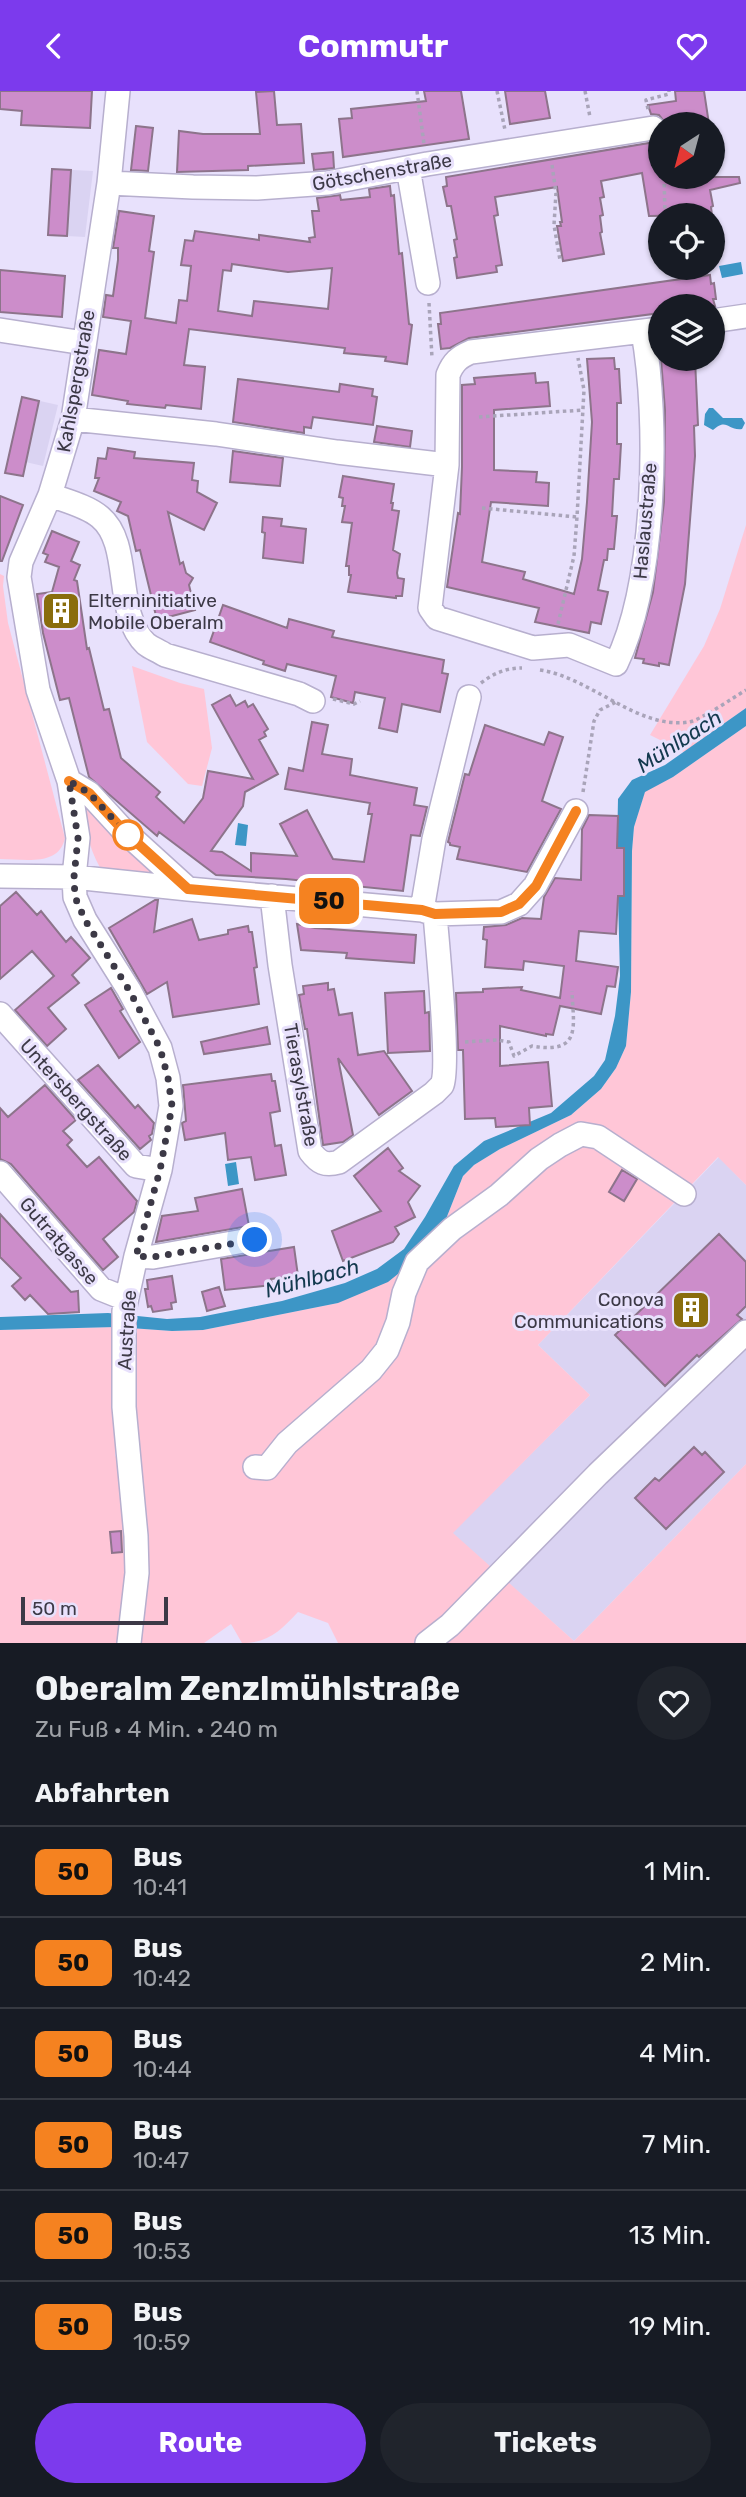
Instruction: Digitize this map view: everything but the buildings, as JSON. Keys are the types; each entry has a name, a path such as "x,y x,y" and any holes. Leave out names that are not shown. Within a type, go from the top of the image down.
{"street":[{"name":"Kahlspergstraße","path":"74,877 78,838 69,781 38,690 19,577 21,562 50,495 74,419 109,183 118,91"},
{"name":"Götschenstraße","path":"109,183 193,187 328,183 648,129"},
{"path":"417,166 428,283"},
{"path":"725,319 746,316"},
{"path":"0,330 84,343"},
{"name":"Haslaustraße","path":"648,330 471,352 460,356 452,365 448,375 447,465 430,608 437,618 533,648 569,645 615,664 627,640 641,578 650,493 650,371"},
{"path":"74,419 216,434 447,465"},
{"path":"50,495 102,518 116,541 130,617 145,643 165,655 299,694 313,701"},
{"name":"Tierasylstraße","path":"272,896 278,951 310,1151 317,1161 328,1165 339,1162 442,1085 443,1044 428,912 434,839 469,697"},
{"path":"69,781 89,793 123,830 188,889"},
{"path":"0,876 74,877 428,912 501,912 519,904 536,886 576,811"},
{"name":"Austraße","path":"74,877 75,897 85,920 129,990 160,1048 172,1106 160,1170 136,1256 124,1314 124,1407 137,1573 129,1643"},
{"name":"Untersbergstraße","path":"0,1014 135,1166 160,1170"},
{"path":"255,1467 267,1468 287,1443 370,1370 387,1350 416,1262 452,1229 560,1145 581,1134 598,1137 684,1193"},
{"name":"Gutratgasse","path":"0,1173 124,1314"},
{"path":"136,1256 153,1257 255,1240"},
{"path":"427,1643 450,1625 598,1474 746,1332"}],"path":[{"path":"417,91 417,166"},
{"path":"497,91 509,151"},
{"path":"585,91 593,137"},
{"path":"549,145 556,193 554,225 560,260"},
{"path":"428,283 433,362 448,375"},
{"path":"552,647 574,556 577,517 584,390 575,341"},
{"path":"479,417 583,409"},
{"path":"482,508 577,517"},
{"path":"469,697 492,675 509,668 527,668"},
{"path":"537,670 568,678 659,721 690,722 746,690"},
{"path":"313,701 328,697 354,704 360,701"},
{"path":"576,811 584,787 594,721 600,710 616,702"},
{"path":"443,1044 497,1040 509,1042 514,1056 533,1045 550,1049 565,1043 573,1035 576,1021 572,991"}],"shaded area":[{"path":"52,169 93,171 85,237 48,235"},
{"path":"22,397 58,405 43,466 8,458"},
{"path":"746,525 746,708 684,752 650,735 704,646 720,609"},
{"path":"0,574 4,576 8,623 65,838 56,854 39,859 0,859"},
{"path":"132,666 204,689 212,748 202,786 188,784 147,742"},
{"path":"746,726 746,1185 718,1157 538,1345 590,1395 453,1533 574,1641 746,1464 746,1643 338,1643 328,1623 298,1612 274,1634 260,1641 242,1643 231,1624 204,1643 138,1643 130,1328 203,1330 338,1303 444,1224 463,1176 474,1165 500,1149 571,1115 601,1089 616,1068 626,1046 631,992 632,851 634,827 645,791 673,777"},
{"path":"91,809 159,878 103,872 87,834 85,811"},
{"path":"719,1157 746,1185 746,1464 574,1641 452,1533 590,1395 538,1345"},
{"path":"116,1327 115,1456 123,1461 127,1564 119,1643 0,1643 0,1330"}],"water":[{"path":"741,262 743,274 725,277 725,265"},
{"path":"709,408 713,408 723,418 742,418 745,423 742,429 725,424 713,430 704,425 705,414"},
{"path":"746,708 746,726 673,777 645,792 634,827 632,851 631,992 626,1046 616,1068 601,1089 571,1115 500,1149 474,1165 463,1176 444,1224 424,1253 388,1282 338,1303 203,1330 116,1327 0,1330 0,1317 108,1313 167,1319 200,1317 282,1301 345,1283 377,1269 404,1249 454,1166 484,1141 551,1113 594,1076 605,1060 615,1016 620,976 618,896 624,895 624,849 617,848 618,799 632,780 665,765"},
{"path":"238,823 248,825 246,846 235,845"},
{"path":"236,1162 239,1184 228,1186 225,1164"}],"bus line":[{"name":"50","path":"69,781 89,793 123,830 188,889 422,910 435,914 501,912 519,904 536,886 576,811"}],"place":[{"name":"Elterninitiative Mobile Oberalm","path":"61,611"},
{"name":"Conova Communications","path":"691,1310"}],"route":[{"path":"128,835 89,793 69,781 78,838 75,897 85,920 129,990 160,1048 172,1106 160,1170 136,1256 153,1257 255,1240"}],"water label":[{"name":"Mühlbach","path":"679,741"},
{"name":"Mühlbach","path":"312,1278"}]}
